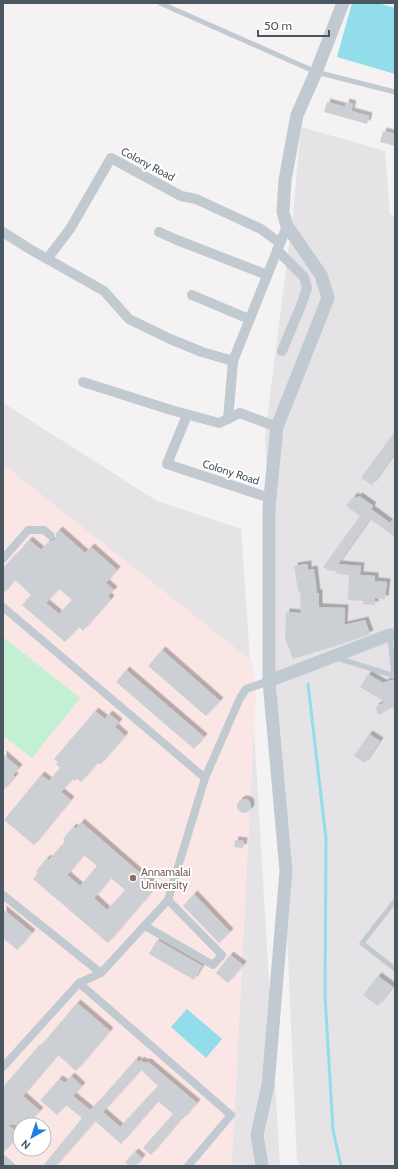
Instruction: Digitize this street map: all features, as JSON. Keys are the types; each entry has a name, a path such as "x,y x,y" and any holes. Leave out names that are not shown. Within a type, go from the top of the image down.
{"street":[{"path":"262,1166 257,1135 268,1085 286,871 269,681 269,508 277,427 328,298 321,275 287,226 283,212 285,180 297,115 316,72 343,3"},
{"name":"Colony Road","path":"47,259 70,229 111,158 181,196 196,198 261,229 278,247"},
{"path":"228,419 232,361 287,226"},
{"path":"3,232 28,248 104,291 129,319 170,339 202,352 232,361"},
{"path":"158,232 267,275"},
{"path":"278,247 304,277 307,288 282,351"},
{"path":"192,296 249,319"},
{"path":"83,382 219,423 240,414 277,427"},
{"name":"Colony Road","path":"187,414 168,464 270,498"},
{"path":"3,559 28,530 44,530 51,536"},
{"path":"3,607 205,778"},
{"path":"3,1067 79,983 101,973 168,900 205,778 240,698 246,689 392,635"},
{"path":"3,895 101,973"},
{"path":"145,926 213,965 222,955 168,900"},
{"path":"79,983 231,1115 188,1166"},
{"path":"3,1159 11,1166"}],"lane":[{"path":"160,3 316,72 395,92"},
{"path":"334,657 395,676 392,635"},
{"path":"395,901 362,943 395,969"}],"shaded area":[{"path":"301,127 385,151 390,214 395,216 395,1166 300,1166 297,1161 265,436 293,214"},
{"name":"Annamalai University","path":"3,403 157,501 241,529 280,1166 3,1166"},
{"name":"Annamalai University","path":"3,464 252,661 256,691 232,1166 3,1166"}],"green space":[{"path":"3,637 80,698 32,758 3,736"}],"water":[{"path":"352,3 378,3 395,8 395,74 337,57"},
{"path":"187,1009 222,1039 206,1058 171,1027"}],"building":[{"path":"327,102 345,107 346,102 353,104 351,111 369,116 367,124 324,112"},
{"path":"383,131 395,134 395,146 380,142"},
{"path":"395,431 395,453 372,485 361,478"},
{"path":"354,496 357,498 359,496 373,506 371,509 390,523 395,516 395,537 370,519 338,564 361,566 360,575 375,576 375,581 387,582 385,599 375,598 375,605 363,604 363,601 348,600 349,575 337,574 336,571 328,570 323,567 360,516 346,506"},
{"path":"59,530 85,553 91,547 117,570 106,583 114,590 108,596 111,599 83,631 79,627 65,642 22,605 31,595 15,580 3,594 3,568 29,540 41,550 49,541 55,540 56,533","holes":["59,589 72,600 59,614 46,603"]},
{"path":"308,564 308,570 314,569 317,593 319,593 319,607 345,608 344,625 365,620 370,634 293,659 285,638 286,612 301,613 300,591 298,591 294,566"},
{"path":"162,650 220,701 206,716 148,666"},
{"path":"126,670 204,737 194,749 116,682"},
{"path":"368,674 383,683 391,680 395,681 395,709 393,707 379,715 375,707 385,702 360,687"},
{"path":"95,711 105,719 109,714 119,722 115,727 125,736 100,765 98,762 81,782 77,779 75,781 73,779 61,792 71,800 34,845 4,820 41,775 49,781 60,768 56,764 58,762 54,759"},
{"path":"369,734 380,741 365,763 354,756"},
{"path":"3,754 19,768 13,775 15,777 3,791"},
{"path":"244,799 249,801 251,806 249,811 244,813 239,811 237,806 239,801"},
{"path":"81,822 156,887 108,943 33,879 38,873 36,871 47,858 49,860 60,847 65,841 63,839 73,827 76,829","holes":["84,855 97,866 80,886 67,875","111,878 125,890 107,910 94,898"]},
{"path":"235,840 244,841 243,848 234,847"},
{"path":"194,894 230,932 219,943 183,906"},
{"path":"3,909 32,933 17,950 3,938"},
{"path":"157,940 202,966 194,980 149,954"},
{"path":"230,955 243,965 228,983 216,973"},
{"path":"378,976 393,987 378,1006 363,995"},
{"path":"77,1003 110,1031 76,1071 58,1055 23,1096 40,1111 34,1117 12,1117 12,1125 8,1125 12,1128 12,1142 3,1153 3,1087 37,1048 38,1049"},
{"path":"136,1059 139,1062 141,1060 143,1062 148,1062 197,1103 183,1119 182,1118 151,1155 143,1148 173,1114 158,1101 121,1144 95,1121 56,1166 43,1166 52,1157 52,1155 82,1118 66,1105 57,1115 40,1100 59,1079 65,1083 71,1076 82,1086 73,1096 90,1110","holes":["141,1070 158,1086 120,1127 103,1112"]},
{"path":"135,1152 142,1158 136,1166 130,1166 125,1162"}],"waterway":[{"path":"308,684 326,839 325,996 333,1130 341,1166"}],"place":[{"name":"Annamalai University","path":"133,878"}]}
